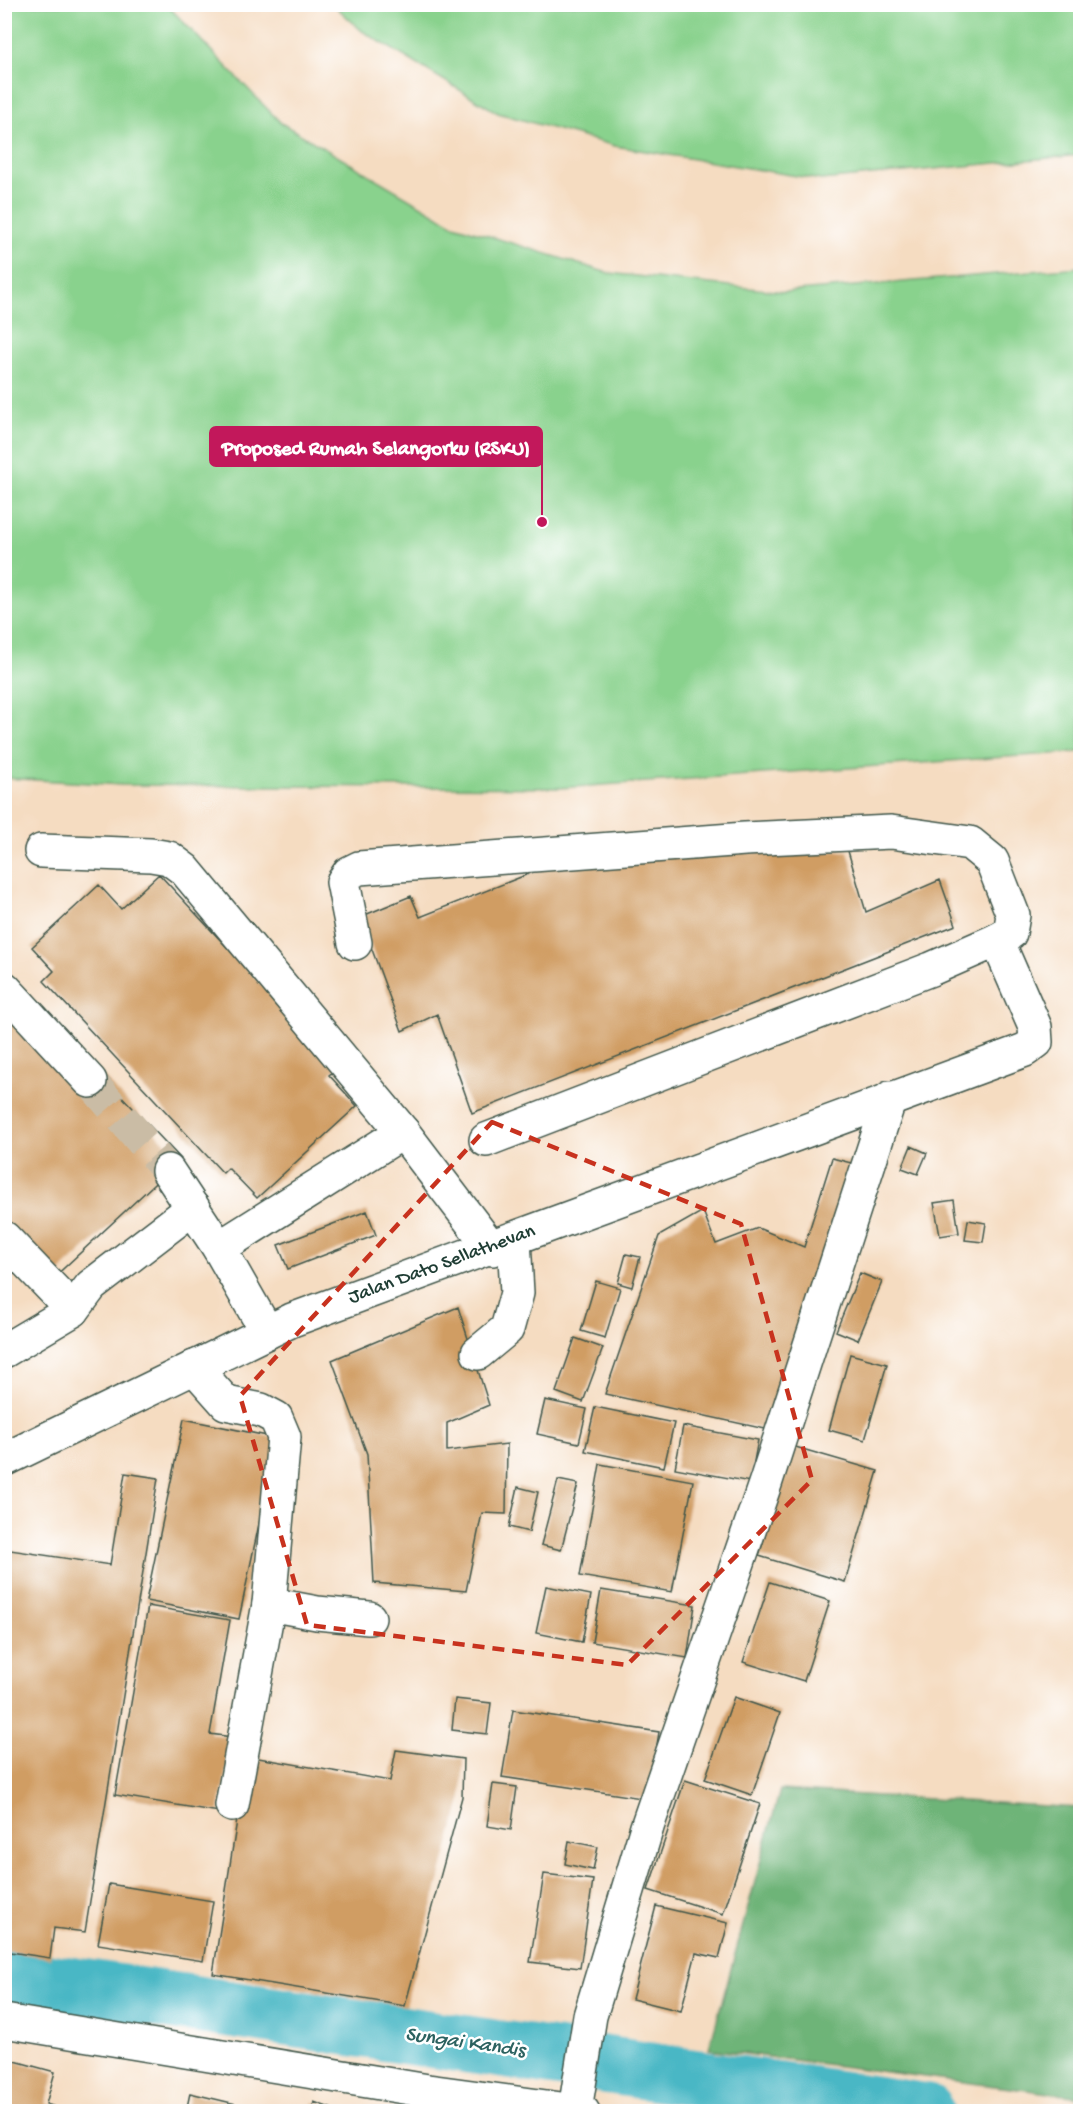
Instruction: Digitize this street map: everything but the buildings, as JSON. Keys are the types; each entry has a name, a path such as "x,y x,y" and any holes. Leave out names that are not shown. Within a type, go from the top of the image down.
{"street":[{"path":"355,943 343,882 349,873 359,868 745,839 891,832 970,843 992,861 1013,915 1010,933 920,973 486,1140"},
{"path":"41,851 151,855 169,858 185,870 403,1132 503,1244 517,1293 507,1329 478,1353"},
{"name":"Jalan Dato Sellathevan","path":"4,1460 292,1320 1025,1050 1036,1042 1035,1027 996,940"},
{"path":"4,988 90,1081"},
{"path":"4,2021 425,2101 579,2105 590,2016 647,1827 766,1481 890,1098"},
{"path":"219,1248 403,1132"},
{"path":"168,1171 219,1248 267,1332"},
{"path":"4,1352 73,1310 91,1286 193,1208"},
{"path":"4,1238 73,1310"},
{"path":"194,1367 226,1403 261,1410 276,1418 284,1437 268,1604 232,1805"},
{"path":"268,1604 317,1613 369,1618"}],"highlighted area":[{"path":"492,1122 741,1224 812,1480 627,1665 307,1625 240,1396"}],"green space":[{"path":"4,5 167,5 281,123 454,225 608,273 785,292 1080,267 1080,752 559,788 122,785 5,778"},
{"path":"334,5 1080,5 1080,155 821,180 615,146 498,113 362,31"},
{"path":"780,1790 1080,1808 1080,2097 709,2049"}],"waterway":[{"name":"Sungai Kandis","path":"4,1976 925,2112"}],"tunnel":[{"path":"90,1081 168,1171"}],"place":[{"name":"Proposed Rumah Selangorku (RSKU)","path":"542,522"}]}
